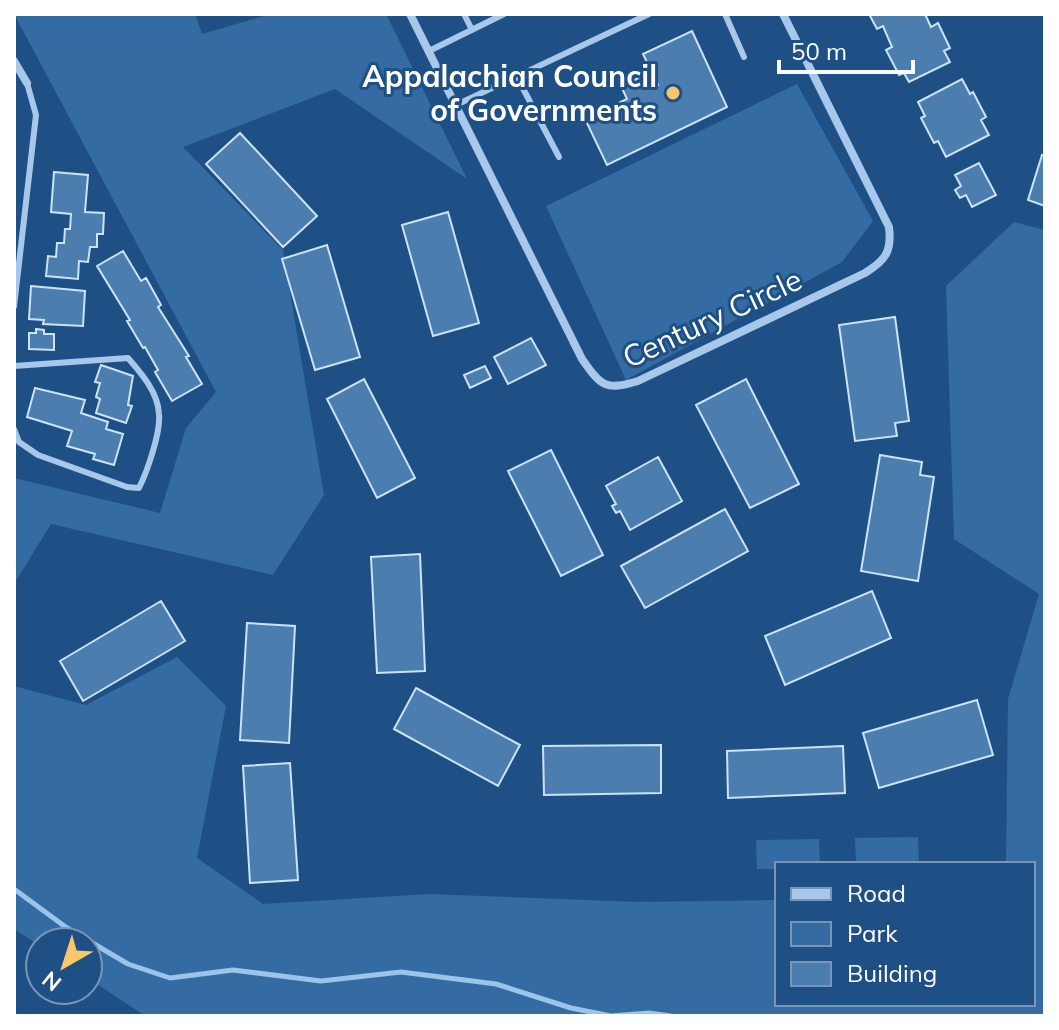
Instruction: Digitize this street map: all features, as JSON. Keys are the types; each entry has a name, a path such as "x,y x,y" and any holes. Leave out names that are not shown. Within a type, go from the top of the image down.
{"street":[{"name":"Century Circle","path":"410,14 582,359 596,380 605,386 619,387 638,381 865,273 889,253 889,227 784,14"},
{"path":"15,65 27,83"}],"lane":[{"path":"464,14 472,30"},
{"path":"429,51 504,14"},
{"path":"456,105 649,14"},
{"path":"725,14 744,57"},
{"path":"517,77 559,157"},
{"path":"14,307 36,115 27,83"},
{"path":"14,366 128,358 148,381 159,413 148,470 139,488 127,487 38,455 19,442 14,429"}],"green space":[{"path":"14,14 195,14 202,34 271,14 386,14 467,179 335,89 183,147 283,250 324,495 273,575 51,524 14,584 14,478 160,513 186,428 216,392"},
{"path":"797,84 873,221 842,262 626,380 546,206"},
{"path":"1014,222 1045,230 1045,1016 145,1016 104,989 104,926 24,926 24,936 14,929 14,686 86,705 177,657 226,706 197,858 263,904 429,894 639,902 775,900 775,1006 1035,1006 1035,862 1006,862 1008,699 1039,594 954,539 946,286"},
{"path":"918,837 919,862 856,862 855,838"},
{"path":"819,839 820,862 775,862 775,869 757,869 756,840"}],"building":[{"path":"869,14 925,14 931,27 938,23 950,48 944,51 950,62 909,82 904,73 899,75 886,50 892,47 883,26 877,29"},
{"name":"Appalachian Council of Governments","path":"692,31 727,107 607,165 585,119 627,99 621,86 645,75 651,88 658,85 643,54"},
{"path":"962,79 986,117 981,120 989,135 946,157 938,141 934,143 921,118 925,116 918,102"},
{"path":"240,133 317,216 283,247 206,164"},
{"path":"1042,155 1045,156 1045,206 1028,200"},
{"path":"979,163 996,195 972,207 966,195 960,198 955,190 961,186 955,175"},
{"path":"54,172 88,175 85,212 104,213 103,234 97,234 97,247 90,247 88,262 79,261 78,279 46,276 48,256 56,257 57,243 64,243 65,229 70,229 71,214 51,212"},
{"path":"448,212 479,323 433,336 402,225"},
{"path":"327,245 360,357 315,370 282,259"},
{"path":"123,251 141,281 146,278 161,305 158,307 189,356 186,357 202,384 172,401 155,372 158,370 97,266"},
{"path":"31,286 85,291 83,326 43,324 44,320 29,319"},
{"path":"895,317 909,421 895,423 897,436 855,441 839,325"},
{"path":"36,329 44,330 44,334 54,334 54,350 29,349 29,333 36,333"},
{"path":"531,338 546,365 508,384 494,357"},
{"path":"101,365 133,376 128,405 132,406 126,423 96,413 100,383 95,382"},
{"path":"485,366 491,378 470,388 464,375"},
{"path":"364,379 415,478 377,498 327,399"},
{"path":"746,379 799,484 750,508 696,405"},
{"path":"35,388 85,400 81,413 108,422 106,429 123,434 114,465 93,459 95,454 67,446 72,431 27,417"},
{"path":"551,450 603,555 561,576 508,471"},
{"path":"880,455 922,462 920,475 934,477 918,581 861,571"},
{"path":"658,457 682,501 630,530 620,511 616,513 612,506 616,504 606,486"},
{"path":"725,509 748,551 645,608 621,566"},
{"path":"420,554 425,671 377,673 371,557"},
{"path":"872,591 891,638 785,685 765,636"},
{"path":"161,601 185,641 83,701 60,661"},
{"path":"247,623 295,626 289,743 240,740"},
{"path":"416,688 520,745 498,786 394,729"},
{"path":"977,700 993,755 879,788 863,733"},
{"path":"661,745 661,793 544,795 543,746"},
{"path":"843,746 845,793 728,798 727,751"},
{"path":"290,763 298,880 250,883 243,766"}],"waterway":[{"path":"14,889 67,928 128,964 170,978 233,970 321,981 401,972 496,984 571,1008 611,1016 649,1013 671,1016"}],"place":[{"name":"Appalachian Council of Governments","path":"673,93"}]}
